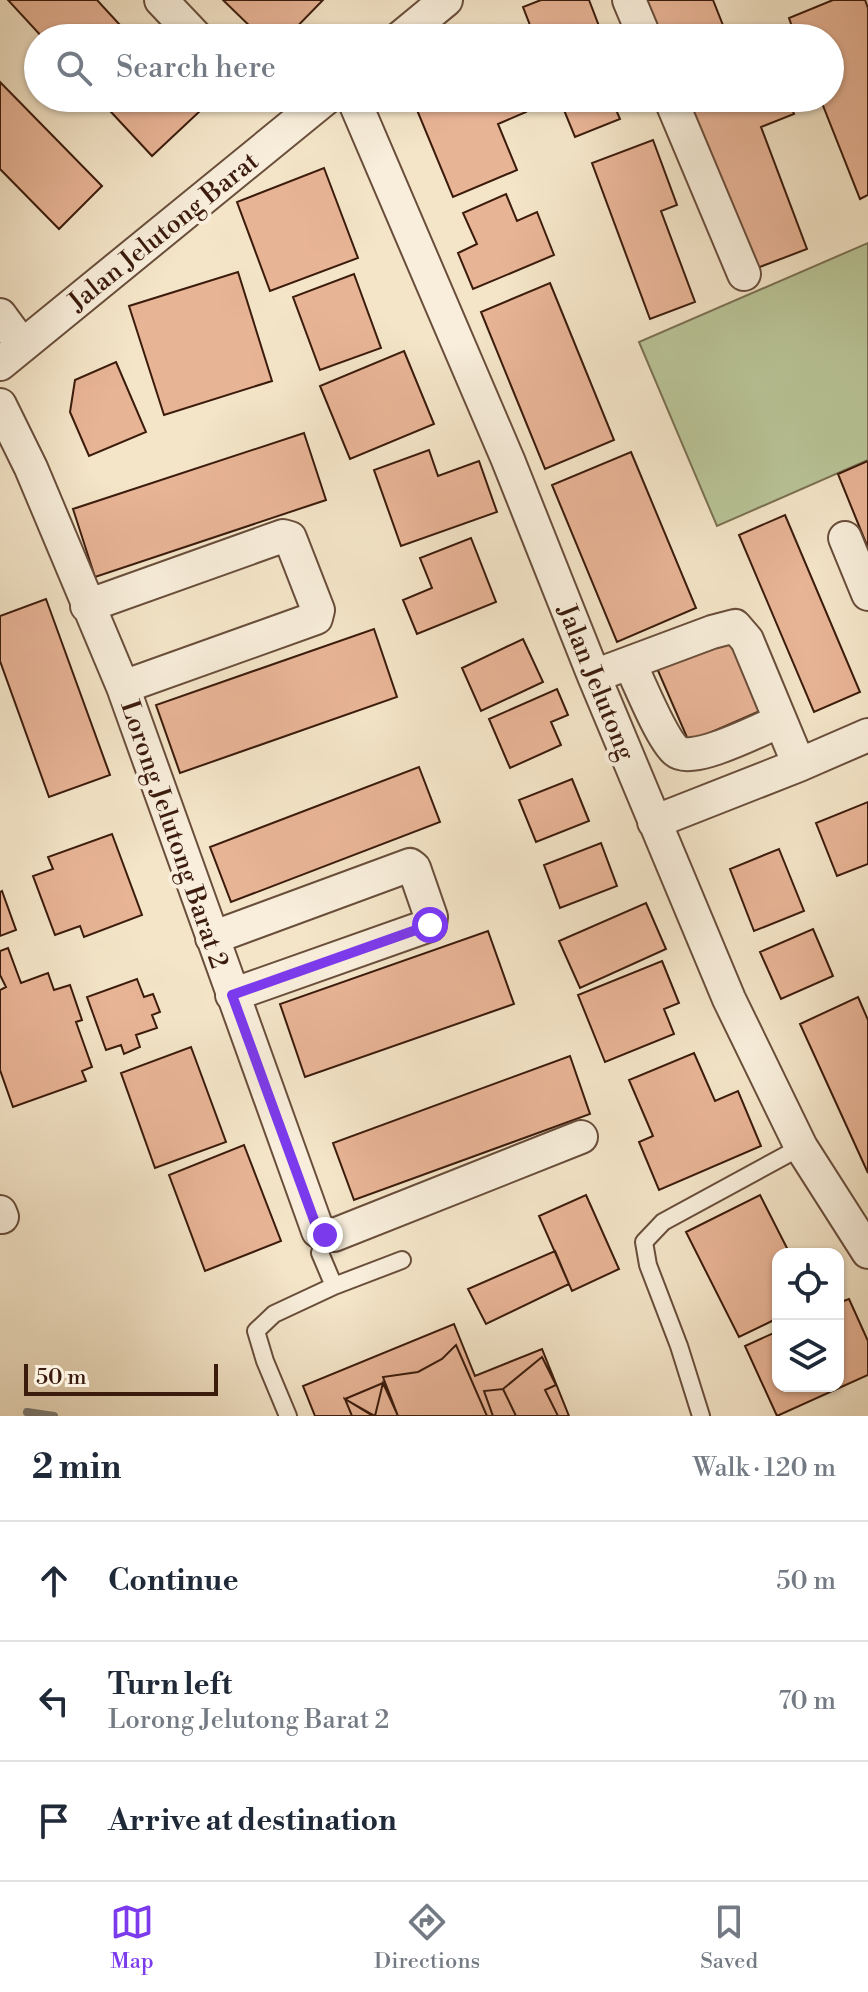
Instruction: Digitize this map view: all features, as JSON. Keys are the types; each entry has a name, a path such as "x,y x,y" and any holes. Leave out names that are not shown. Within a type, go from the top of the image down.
{"street":[{"path":"161,0 184,24"},
{"path":"417,24 446,0"},
{"path":"629,0 639,24"},
{"name":"Jalan Jelutong Barat","path":"11,354 309,112"},
{"name":"Jalan Jelutong","path":"359,112 508,460 729,999 801,1147 864,1235"},
{"path":"676,112 744,274"},
{"path":"0,315 11,354"},
{"name":"Lorong Jelutong Barat 2","path":"0,405 31,468 123,687 318,1231 325,1235"},
{"path":"87,606 283,536 290,538 318,610 316,618 123,687"},
{"path":"845,538 868,594"},
{"path":"594,676 735,626 747,640 799,765"},
{"path":"630,664 677,753 688,756 712,749 780,721"},
{"path":"654,822 868,735"},
{"path":"212,938 410,865 414,868 431,917 430,925 232,995"},
{"path":"325,1235 334,1235 581,1137"}],"lane":[{"path":"701,1416 679,1346 648,1265 644,1242 663,1222 801,1147"},
{"path":"325,1235 320,1253 334,1286"},
{"path":"288,1416 256,1331 274,1314 334,1286 402,1260"}],"green space":[{"path":"868,243 868,460 717,526 639,342"}],"building":[{"path":"8,0 97,0 119,24 30,24"},
{"path":"223,0 323,0 300,24 248,24"},
{"path":"541,0 589,0 598,24 530,24 523,7"},
{"path":"644,0 713,0 722,24 654,24"},
{"path":"833,0 865,0 868,8 868,195 860,199 826,112 844,112 844,24 791,24 789,18"},
{"path":"0,82 24,106 24,112 29,112 102,186 59,229 0,169"},
{"path":"111,112 199,112 152,156"},
{"path":"418,112 526,112 498,124 517,170 453,197"},
{"path":"565,112 617,112 620,119 575,137"},
{"path":"692,112 793,112 761,127 807,249 752,270"},
{"path":"653,140 677,205 661,211 695,302 650,319 592,163"},
{"path":"324,168 358,258 270,291 237,202"},
{"path":"506,194 517,221 537,212 554,255 473,289 458,253 477,244 463,213"},
{"path":"238,272 272,381 164,415 129,306"},
{"path":"354,274 381,348 320,370 293,297"},
{"path":"550,283 614,440 545,469 481,312"},
{"path":"404,351 434,424 350,459 320,386"},
{"path":"116,362 146,432 89,456 70,412 75,380"},
{"path":"304,433 326,500 95,577 73,509"},
{"path":"429,450 438,476 479,461 497,512 401,546 374,470"},
{"path":"631,452 696,608 617,642 552,485"},
{"path":"868,461 868,548 838,474"},
{"path":"785,515 860,692 814,712 739,535"},
{"path":"471,538 496,602 417,634 403,600 432,588 420,558"},
{"path":"46,599 110,775 49,797 0,661 0,616"},
{"path":"374,629 397,697 180,773 156,705"},
{"path":"728,636 760,711 689,742 656,666"},
{"path":"523,639 543,682 481,711 462,668"},
{"path":"557,689 568,715 551,722 561,745 510,768 489,719"},
{"path":"419,767 440,822 231,902 210,847"},
{"path":"572,779 589,821 536,842 519,800"},
{"path":"868,802 868,864 837,876 816,823"},
{"path":"112,834 142,915 84,937 80,926 55,935 33,876 53,869 48,857"},
{"path":"601,843 617,886 560,908 544,865"},
{"path":"779,849 804,911 754,931 730,869"},
{"path":"0,892 16,930 0,936"},
{"path":"646,903 666,949 580,988 559,941"},
{"path":"813,929 833,976 781,999 760,952"},
{"path":"488,931 514,1004 305,1077 280,1004"},
{"path":"8,948 21,983 48,973 54,990 70,985 82,1020 76,1022 92,1067 82,1071 86,1081 13,1107 0,1070 0,990 6,987 0,975 0,951"},
{"path":"662,961 679,1003 664,1009 674,1034 605,1062 578,995"},
{"path":"137,979 144,997 153,994 160,1012 152,1015 157,1028 136,1035 140,1047 124,1054 121,1045 106,1050 87,997"},
{"path":"858,997 868,1020 868,1173 800,1024"},
{"path":"191,1047 226,1142 155,1168 121,1073"},
{"path":"694,1053 715,1101 738,1091 761,1146 659,1190 639,1142 653,1136 629,1080"},
{"path":"570,1056 590,1114 354,1200 333,1143"},
{"path":"244,1145 281,1241 205,1271 169,1175"},
{"path":"586,1195 619,1269 572,1291 539,1216"},
{"path":"760,1195 787,1248 772,1248 772,1321 739,1337 686,1232"},
{"path":"555,1251 569,1284 486,1324 468,1289"},
{"path":"849,1299 868,1341 868,1375 844,1386 844,1320 844,1301"},
{"path":"454,1324 475,1376 542,1349 569,1416 315,1416 303,1386"},
{"path":"772,1334 772,1392 830,1392 777,1416 745,1346"},
{"path":"456,1345 487,1416 398,1416 383,1377 418,1372 442,1359"},
{"path":"542,1357 556,1385 545,1390 558,1416 516,1416 503,1389"},
{"path":"383,1383 398,1416 375,1416"},
{"path":"383,1383 375,1416 345,1399"},
{"path":"503,1389 516,1416 493,1416 484,1391"},
{"path":"345,1399 373,1416 352,1416"}],"waterway":[{"path":"27,1412 54,1416"}],"route":[{"path":"325,1235 318,1231 232,995 430,925"}]}
